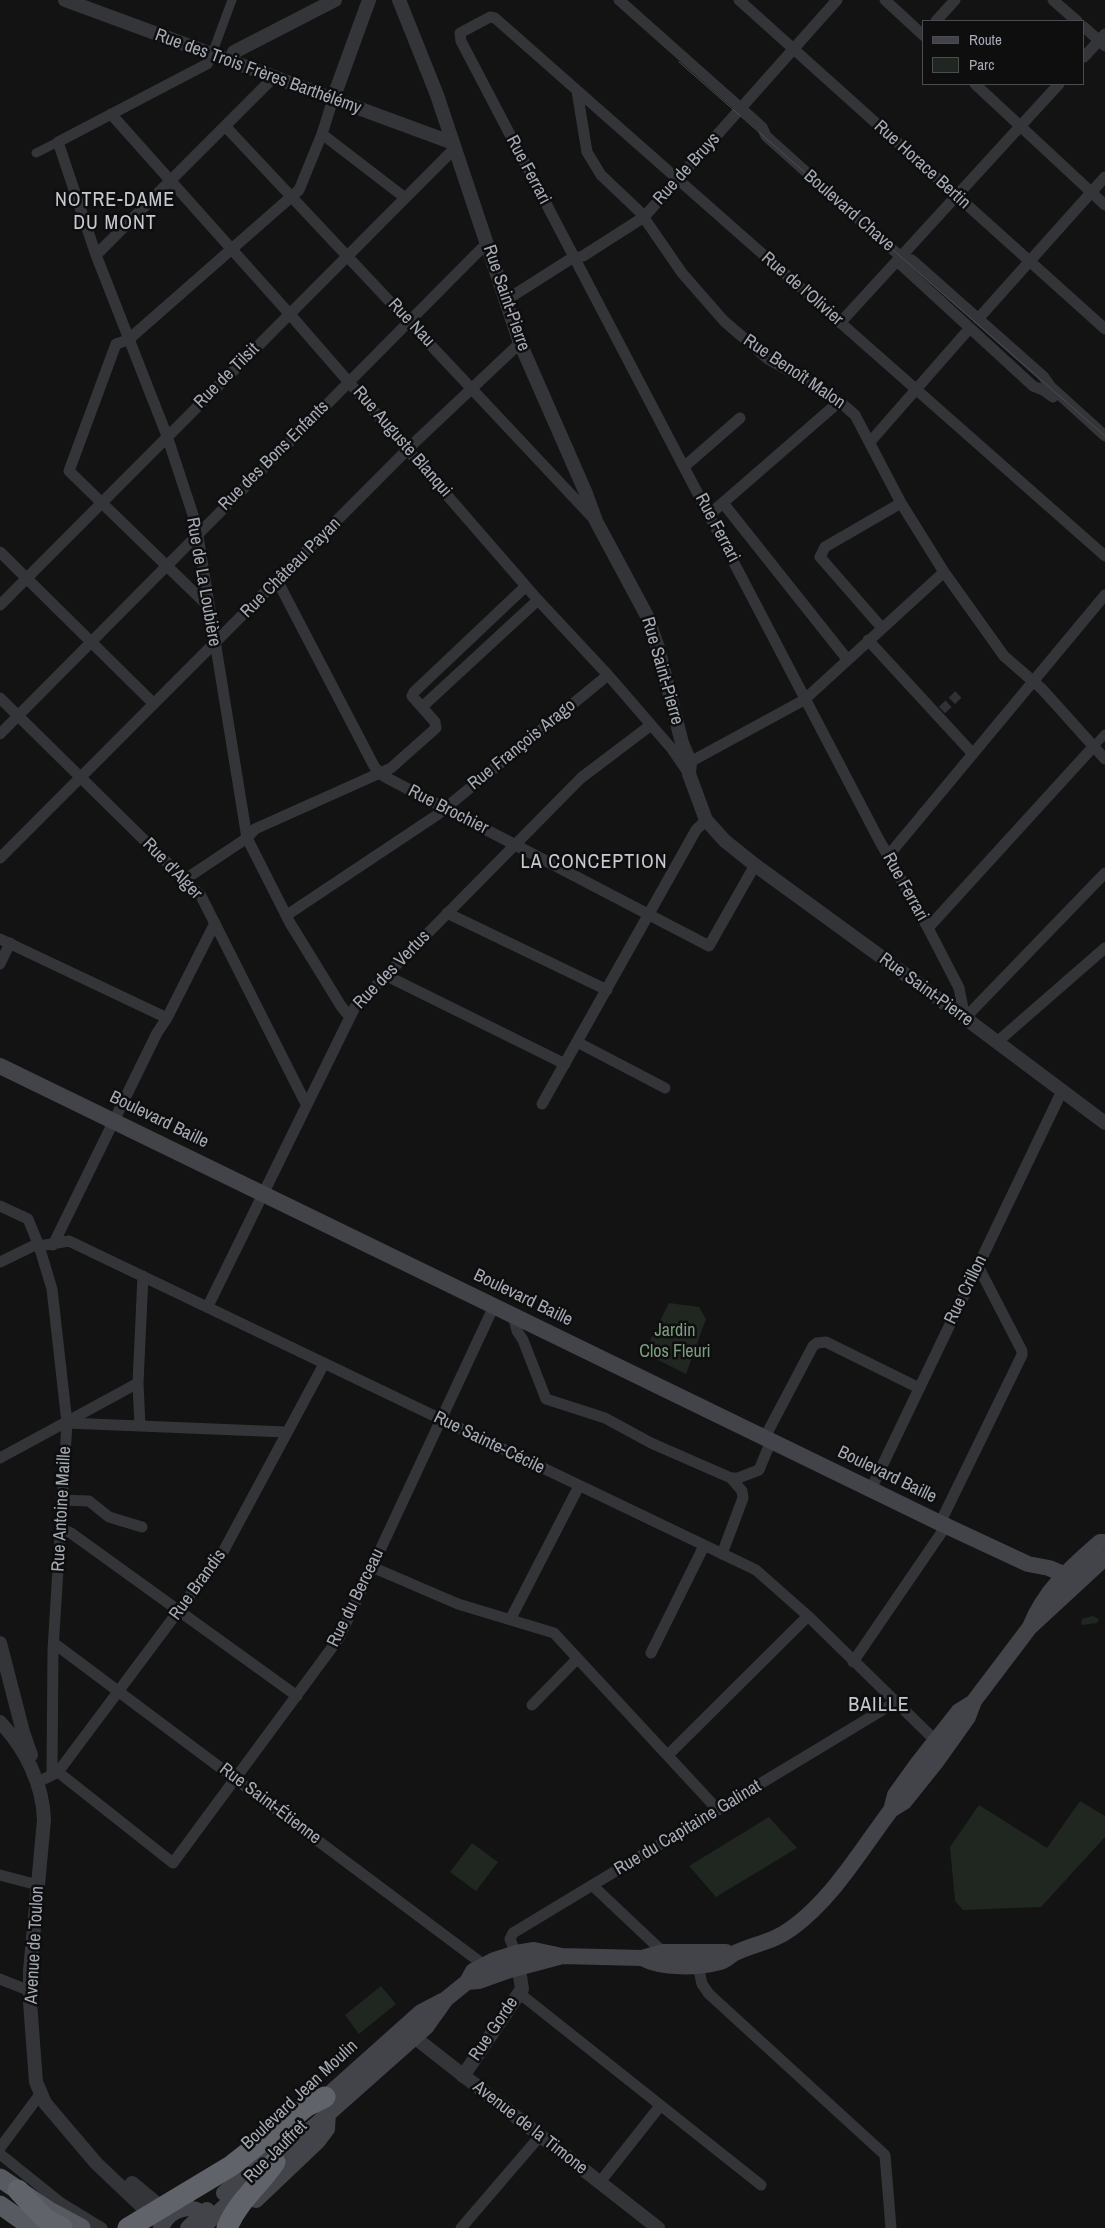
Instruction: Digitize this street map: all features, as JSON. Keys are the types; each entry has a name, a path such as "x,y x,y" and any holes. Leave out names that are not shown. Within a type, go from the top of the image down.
{"highway":[{"path":"128,2228 260,2144 307,2106 327,2105"},
{"path":"234,2225 238,2208 265,2178 275,2162"},
{"path":"0,2178 9,2191 46,2225"},
{"path":"9,2191 81,2228"},
{"path":"0,2205 46,2225"}],"main road":[{"name":"Boulevard Baille","path":"0,1066 494,1306 517,1325 768,1439 1028,1564 1040,1577 1062,1584 1080,1581 1105,1558"},
{"name":"Boulevard Jean Moulin","path":"642,1958 651,1963 695,1959 720,1951 734,1954 774,1939 806,1917 829,1894 892,1810 895,1795 940,1745 959,1711 974,1701 1030,1627 1038,1606 1062,1584 1100,1542 1105,1542"},
{"name":"Boulevard Jean Moulin","path":"467,1982 479,1981 534,1950 562,1956 642,1958 663,1952 695,1959"},
{"name":"Boulevard Jean Moulin","path":"188,2228 295,2135 412,2029 421,2012 446,1999 467,1982 473,1971 484,1965 515,1961"},
{"name":"Rue Jauffret","path":"234,2225 263,2193 318,2141 327,2129 327,2105"},
{"name":"Boulevard Jean Moulin","path":"202,2228 275,2162 295,2135"},
{"path":"161,2227 175,2211 183,2192 203,2179"},
{"path":"175,2211 186,2208 200,2211 211,2221 214,2228"}],"street":[{"name":"Rue des Trois Frères Barthélémy","path":"65,0 454,145"},
{"path":"36,153 207,64 232,0"},
{"path":"230,61 234,52 336,0"},
{"path":"209,604 204,602 69,471 116,344 128,340 299,190 322,134 332,99 369,0"},
{"name":"Rue Saint-Pierre","path":"399,0 421,60 437,95 520,343 585,490 596,521 647,616 658,648 682,743 706,820 725,842 755,865 1105,1123"},
{"name":"Boulevard Chave","path":"619,0 741,109 784,153 899,259 969,329 1033,386 1046,391 1105,443"},
{"name":"Rue Horace Bertin","path":"739,0 1105,329"},
{"name":"Rue de Bruys","path":"506,300 569,260 583,256 644,217 837,0"},
{"path":"885,0 922,33"},
{"path":"937,20 954,0"},
{"path":"1053,0 1076,20"},
{"name":"Rue Ferrari","path":"500,22 490,17 463,29 459,36 461,41 959,988 965,1018"},
{"name":"Rue de l'Olivier","path":"500,22 1105,556"},
{"path":"1085,28 1103,40 1085,56"},
{"path":"96,255 273,78"},
{"path":"976,85 1105,205"},
{"path":"840,323 1058,85"},
{"name":"Rue Benoît Malon","path":"577,91 587,152 601,175 644,217 682,273 724,321 768,359 840,401 855,415 901,503 944,572 1004,656 1042,689 1105,759"},
{"name":"Rue Auguste Blanqui","path":"111,114 289,313 538,600 608,674 690,768"},
{"name":"Rue Nau","path":"225,126 596,521"},
{"path":"322,134 404,197"},
{"name":"Rue de La Loubière","path":"58,142 96,255 167,436 197,533 247,838 287,915 341,1006 349,1016"},
{"name":"Rue de Tilsit","path":"0,605 289,313 348,256 454,145"},
{"path":"978,319 1105,177"},
{"name":"Rue des Bons Enfants","path":"0,734 197,533 481,249 488,246"},
{"name":"Boulevard Chave","path":"899,259 912,260 1043,376 1050,386 1105,436"},
{"path":"870,442 969,329"},
{"name":"Rue Château Payan","path":"1,856 278,582 408,449 520,343"},
{"path":"710,514 840,401"},
{"path":"684,466 740,418"},
{"path":"723,503 848,659"},
{"path":"882,628 820,557 825,547 901,503"},
{"path":"0,552 154,704"},
{"path":"690,768 806,698 944,572"},
{"path":"278,582 380,774"},
{"path":"184,880 247,838 256,829 391,768 436,728 435,722 412,696 414,692 526,586"},
{"path":"888,856 1105,595"},
{"path":"422,706 538,600"},
{"path":"868,640 940,712 973,754"},
{"name":"Rue François Arago","path":"287,915 444,808 608,674"},
{"name":"Rue d'Alger","path":"0,698 200,896 306,1104"},
{"name":"Rue des Vertus","path":"208,1306 355,1006 581,778 651,725"},
{"path":"928,928 1105,734"},
{"name":"Rue Brochier","path":"380,774 650,913 709,946 755,865"},
{"path":"542,1104 696,830 706,820"},
{"path":"965,1018 1105,873"},
{"path":"447,913 607,990"},
{"path":"53,1245 157,1033 167,1018 215,923"},
{"path":"0,964 5,941 167,1018"},
{"path":"996,1043 1105,948"},
{"path":"386,975 565,1064"},
{"path":"577,1042 665,1088"},
{"name":"Rue Crillon","path":"870,1489 1062,1091"},
{"path":"0,1206 28,1219 40,1246"},
{"name":"Rue Sainte-Cécile","path":"0,1262 33,1246 53,1245 69,1241 208,1306 324,1364 761,1573 808,1616 894,1703 940,1745"},
{"name":"Rue Antoine Maille","path":"40,1246 52,1289 67,1423 61,1500 55,1644 55,1773"},
{"path":"852,1662 943,1524 1022,1355 1022,1350 978,1266"},
{"path":"140,1426 138,1383 143,1276"},
{"name":"Rue du Berceau","path":"55,1773 173,1863 340,1638 494,1306"},
{"path":"517,1325 546,1399 610,1421 651,1443 731,1478 738,1478 759,1470 768,1439 817,1343 826,1342 919,1388"},
{"name":"Rue Brandis","path":"38,1782 55,1773 119,1692 224,1550 324,1364"},
{"path":"0,1458 138,1383"},
{"path":"67,1423 286,1432"},
{"path":"722,1554 743,1498 742,1491 731,1478"},
{"path":"511,1618 579,1486"},
{"path":"61,1500 89,1501 110,1518 142,1527"},
{"path":"60,1528 71,1533 297,1696"},
{"path":"651,1653 704,1546"},
{"path":"372,1566 458,1604 511,1618 554,1633 718,1810"},
{"path":"668,1755 808,1616"},
{"name":"Avenue de Toulon","path":"0,1643 10,1728 42,1793 44,1820 31,1953 30,1991 34,2070 46,2103 86,2150 161,2227"},
{"name":"Rue Saint-Étienne","path":"55,1644 484,1965"},
{"path":"532,1705 577,1659"},
{"name":"Rue du Capitaine Galinat","path":"515,1961 510,1939 513,1933 894,1703"},
{"path":"0,1875 38,1885"},
{"path":"592,1885 663,1952"},
{"path":"695,1959 702,1984 709,1994 885,2155 891,2228"},
{"name":"Rue Gorde","path":"463,2076 519,1993 522,1984 515,1961"},
{"path":"0,1979 30,1991"},
{"path":"519,1993 761,2185"},
{"name":"Avenue de la Timone","path":"412,2029 463,2076 658,2228"},
{"path":"0,2148 41,2092"},
{"path":"600,2182 660,2106"},
{"path":"461,2228 540,2136"},
{"name":"Avenue de Toulon","path":"86,2150 125,2177 165,2211 175,2211"},
{"path":"0,2154 60,2203 102,2228"},
{"path":"150,2199 203,2179"}],"green space":[{"name":"Jardin Clos Fleuri","path":"669,1303 699,1307 706,1319 686,1374 644,1353"},
{"path":"1092,1616 1099,1619 1097,1623 1081,1625 1082,1619"},
{"path":"1080,1801 1105,1816 1105,1837 1041,1907 963,1910 955,1901 950,1847 979,1805 1047,1848"},
{"path":"769,1817 797,1848 716,1897 689,1866"},
{"path":"472,1843 498,1862 476,1891 450,1872"},
{"path":"381,1986 396,2004 359,2034 345,2015"}],"tunnel":[{"path":"942,710 960,693"}],"tram line":[{"path":"679,62 1105,436"}],"district":[{"name":"NOTRE-DAME DU MONT","path":"115,212"},
{"name":"LA CONCEPTION","path":"594,863"},
{"name":"BAILLE","path":"879,1706"}]}
